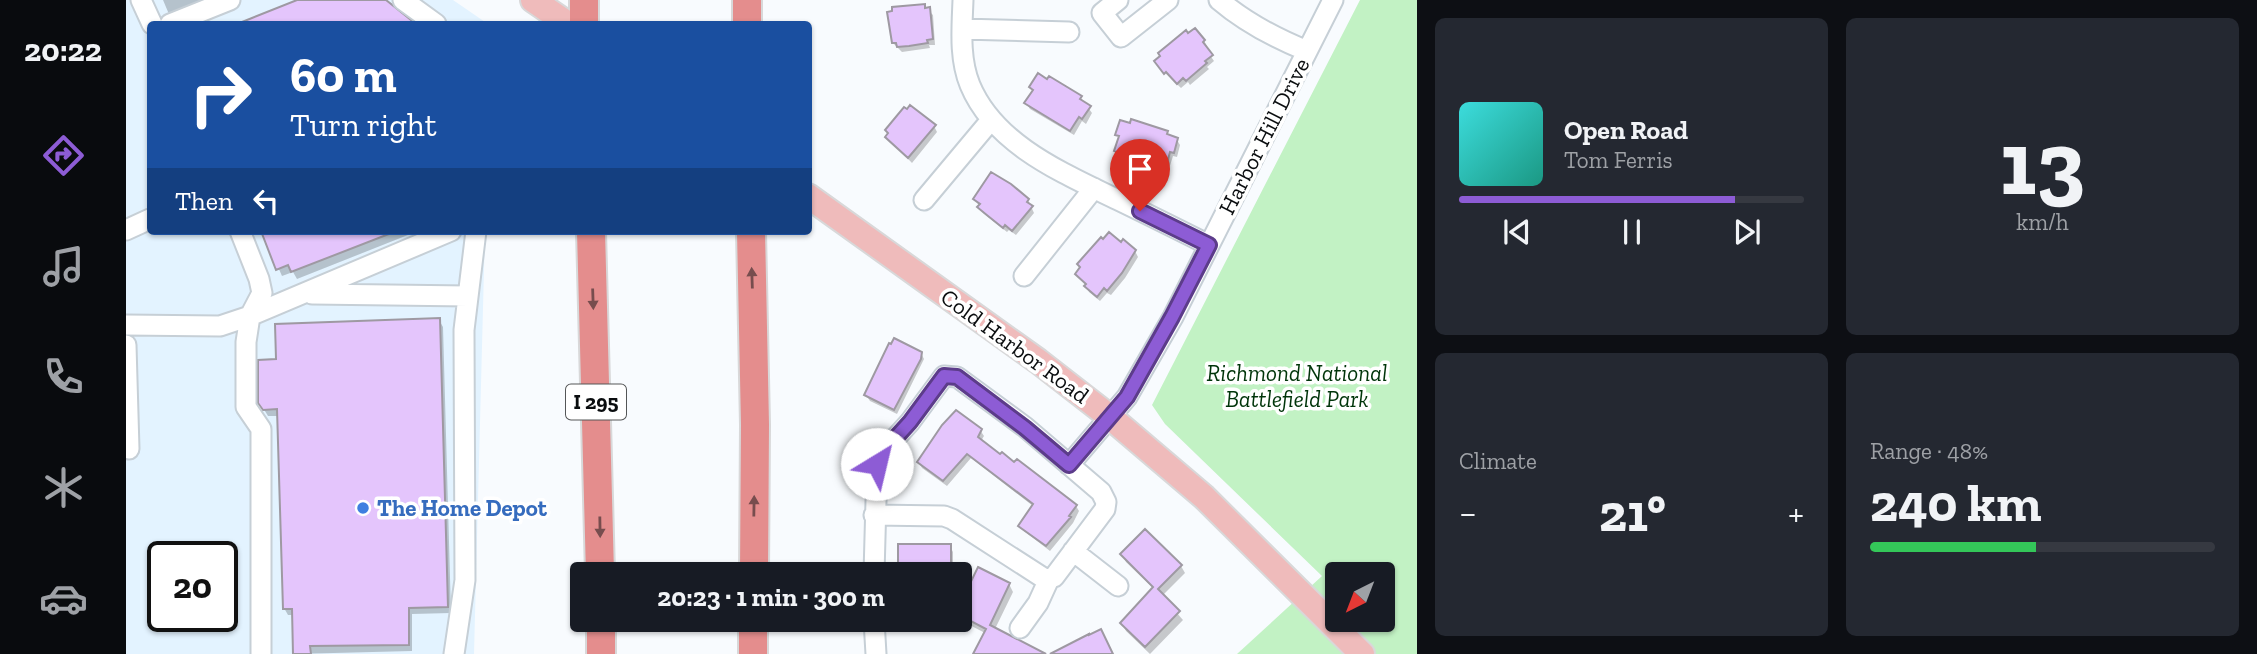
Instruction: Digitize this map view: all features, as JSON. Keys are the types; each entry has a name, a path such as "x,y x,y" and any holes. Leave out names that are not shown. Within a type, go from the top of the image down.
{"highway":[{"path":"584,0 584,21"},
{"path":"747,0 747,21"},
{"name":"I 295","path":"591,235 600,562"},
{"path":"751,235 755,425 754,562"},
{"path":"601,632 601,654"},
{"path":"753,632 753,654"}],"main road":[{"path":"533,0 564,21"},
{"name":"Cold Harbor Road","path":"818,203 1038,361 1110,417 1204,497 1362,654"}],"street":[{"path":"141,0 151,21"},
{"path":"178,21 230,0"},
{"path":"403,0 432,21"},
{"path":"964,0 963,62 980,106 991,120 1043,162 1209,245"},
{"path":"1118,0 1102,13 1121,37 1168,0"},
{"path":"1219,0 1251,24 1307,51"},
{"name":"Harbor Hill Drive","path":"1069,465 1127,397 1166,329 1333,0"},
{"path":"962,29 1069,32"},
{"path":"924,200 991,120"},
{"path":"1024,276 1094,188"},
{"path":"126,230 147,220"},
{"path":"242,235 259,279 261,293 250,316 246,342 246,407 261,429 261,654"},
{"path":"126,325 220,326 250,316 442,235"},
{"path":"454,654 465,580 464,330 476,235"},
{"path":"303,294 468,296"},
{"path":"126,345 129,449"},
{"path":"874,562 874,515 880,455 910,422 944,376 957,377 1025,428 1101,492 1106,502 1105,509 1049,579 1038,603 1020,628"},
{"path":"874,515 944,516 953,519 1045,579 1049,579"},
{"path":"1073,551 1118,586"},
{"path":"875,632 876,654"}],"shaded area":[{"path":"126,0 453,0 484,21 147,21 147,235 485,235 474,654 126,654"}],"green space":[{"name":"Richmond National Battlefield Park","path":"1360,0 1417,0 1417,654 1237,654 1322,576 1165,424 1152,405"}],"building":[{"path":"297,0 386,0 412,21 244,21"},
{"path":"925,4 925,8 930,7 933,39 927,40 928,43 897,47 896,43 892,43 887,12 892,11 892,7"},
{"path":"1195,28 1213,55 1186,81 1183,78 1177,84 1166,72 1164,74 1154,61 1160,56 1158,53 1186,30 1188,33"},
{"path":"1038,73 1047,79 1049,76 1082,96 1080,99 1091,106 1082,119 1079,117 1070,131 1024,103 1033,90 1029,87"},
{"path":"910,105 936,125 908,158 885,137 888,133 885,130 904,107 907,109"},
{"path":"1131,119 1168,131 1167,134 1178,138 1166,167 1114,151 1120,120 1130,123"},
{"path":"991,172 1011,184 1029,199 1027,202 1033,206 1012,231 1005,225 1003,228 977,207 980,204 973,199"},
{"path":"1109,232 1136,250 1122,273 1107,291 1104,288 1097,297 1075,274 1080,267 1077,264 1101,237 1103,239"},
{"path":"263,235 386,235 291,272 288,265 276,270"},
{"name":"The Home Depot","path":"440,318 448,607 409,608 409,645 310,646 311,654 293,654 292,609 283,609 277,409 263,410 258,403 258,360 276,359 275,324"},
{"path":"894,338 922,352 921,359 894,410 864,395"},
{"path":"956,410 982,429 978,437 1014,462 1017,459 1077,505 1069,516 1071,517 1046,546 1018,526 1033,504 967,454 943,481 917,462 942,425"},
{"path":"1145,529 1182,565 1158,589 1180,611 1145,647 1120,623 1153,587 1120,554"},
{"path":"898,544 951,544 951,562 898,562"},
{"path":"978,567 1010,583 990,625 1046,654 973,654 986,629 972,622 972,579"},
{"path":"1101,629 1113,654 1050,654 1089,634"}],"place":[{"name":"The Home Depot","path":"363,508"}],"route":[{"path":"877,464 880,455 910,422 944,376 951,375 1025,428 1069,465 1127,397 1209,245 1140,211"}]}
